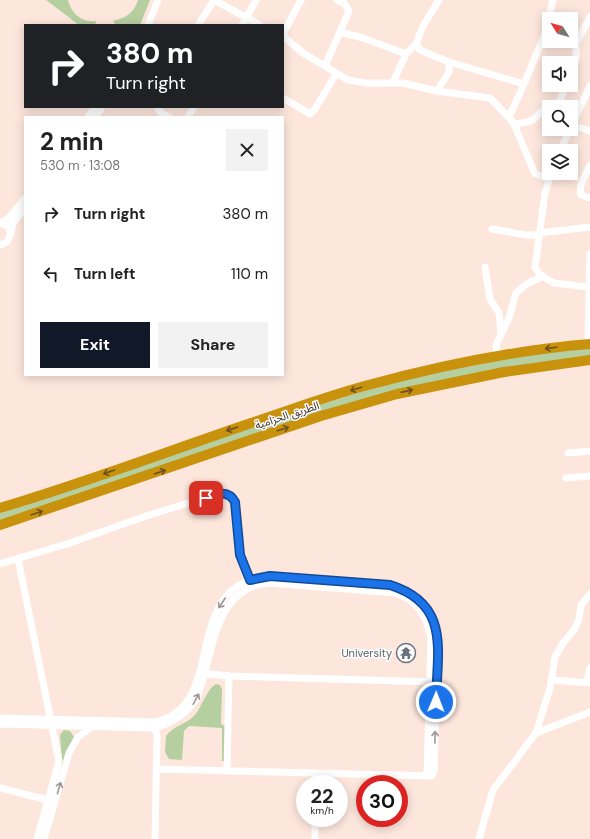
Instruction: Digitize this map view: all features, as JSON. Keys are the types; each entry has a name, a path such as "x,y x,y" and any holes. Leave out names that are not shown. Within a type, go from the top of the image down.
{"highway":[{"name":"الطريق الحزامية","path":"0,508 42,496 235,428 370,384 418,372 497,356 589,344"},
{"name":"الطريق الحزامية","path":"0,525 87,497 314,418 398,394 517,369 590,360"}],"street":[{"path":"148,24 158,0"},
{"path":"199,24 214,0 258,24"},
{"path":"243,24 256,0"},
{"path":"302,0 284,39 303,53 336,74 358,83 403,83 437,91 487,97 498,105 514,124 535,174 542,175"},
{"path":"324,66 349,9 337,0"},
{"path":"393,82 406,54 416,44 423,26 438,0"},
{"path":"509,117 544,36 554,0"},
{"path":"576,56 576,44 590,17"},
{"path":"340,32 363,38 406,54"},
{"path":"416,44 420,50 449,62 524,84"},
{"path":"437,91 449,72 449,62"},
{"path":"284,99 310,114 315,109 336,74"},
{"path":"578,106 590,86"},
{"path":"89,116 95,108"},
{"path":"158,108 162,114 167,116"},
{"path":"514,124 530,122 542,112"},
{"path":"578,128 590,131"},
{"path":"590,166 584,177 580,192 581,195 590,198"},
{"path":"549,180 539,234 535,267 543,276 560,285 588,287"},
{"path":"0,223 9,218 24,199"},
{"path":"0,245 9,240 13,223 24,209"},
{"path":"0,223 8,226 11,231"},
{"path":"492,229 526,235 590,227"},
{"path":"589,344 588,287 590,254"},
{"path":"485,267 490,299 499,313 501,334"},
{"path":"497,356 496,345 509,318 516,293 527,284 543,276"},
{"path":"568,453 590,451"},
{"path":"566,478 590,476"},
{"path":"0,564 70,543 146,516 221,493 226,493 235,502 240,555 252,582"},
{"path":"18,559 59,761 44,839"},
{"path":"0,718 51,722 75,726 154,725 167,718 184,705 202,673 220,604 230,592 262,576 390,585 405,590 421,602 433,618 437,629 437,642 427,776 156,769"},
{"path":"479,839 493,790 536,733 552,680 556,654 574,630 579,619 581,605 590,594"},
{"path":"552,680 589,683 590,668"},
{"path":"202,673 229,676 433,682"},
{"path":"227,771 229,676"},
{"path":"536,733 590,712"},
{"path":"37,839 76,735 75,726 69,720"},
{"path":"0,724 69,720 154,725"},
{"path":"154,725 157,736 155,839"},
{"path":"74,742 82,733 93,726"},
{"path":"0,788 52,801"},
{"path":"314,839 315,827"}],"green space":[{"path":"46,0 68,0 72,9 82,19 87,21 96,21 95,24 78,24"},
{"path":"138,0 150,0 140,24 115,24 113,21 132,12"},
{"path":"590,347 590,356 533,363 410,388 0,522 0,513 298,411 400,380 534,353"},
{"path":"216,684 220,685 222,689 221,724 225,726 225,761 222,761 222,728 189,726 184,731 182,760 169,759 165,752 166,736 172,730 188,721 195,715 207,694"},
{"path":"64,730 70,731 74,737 61,768 62,760 60,735"}],"place":[{"name":"University","path":"406,653"}],"route":[{"path":"206,498 221,493 226,493 234,499 240,555 250,580 262,576 270,576 390,585 405,590 421,602 429,611 437,629 436,702"}]}
